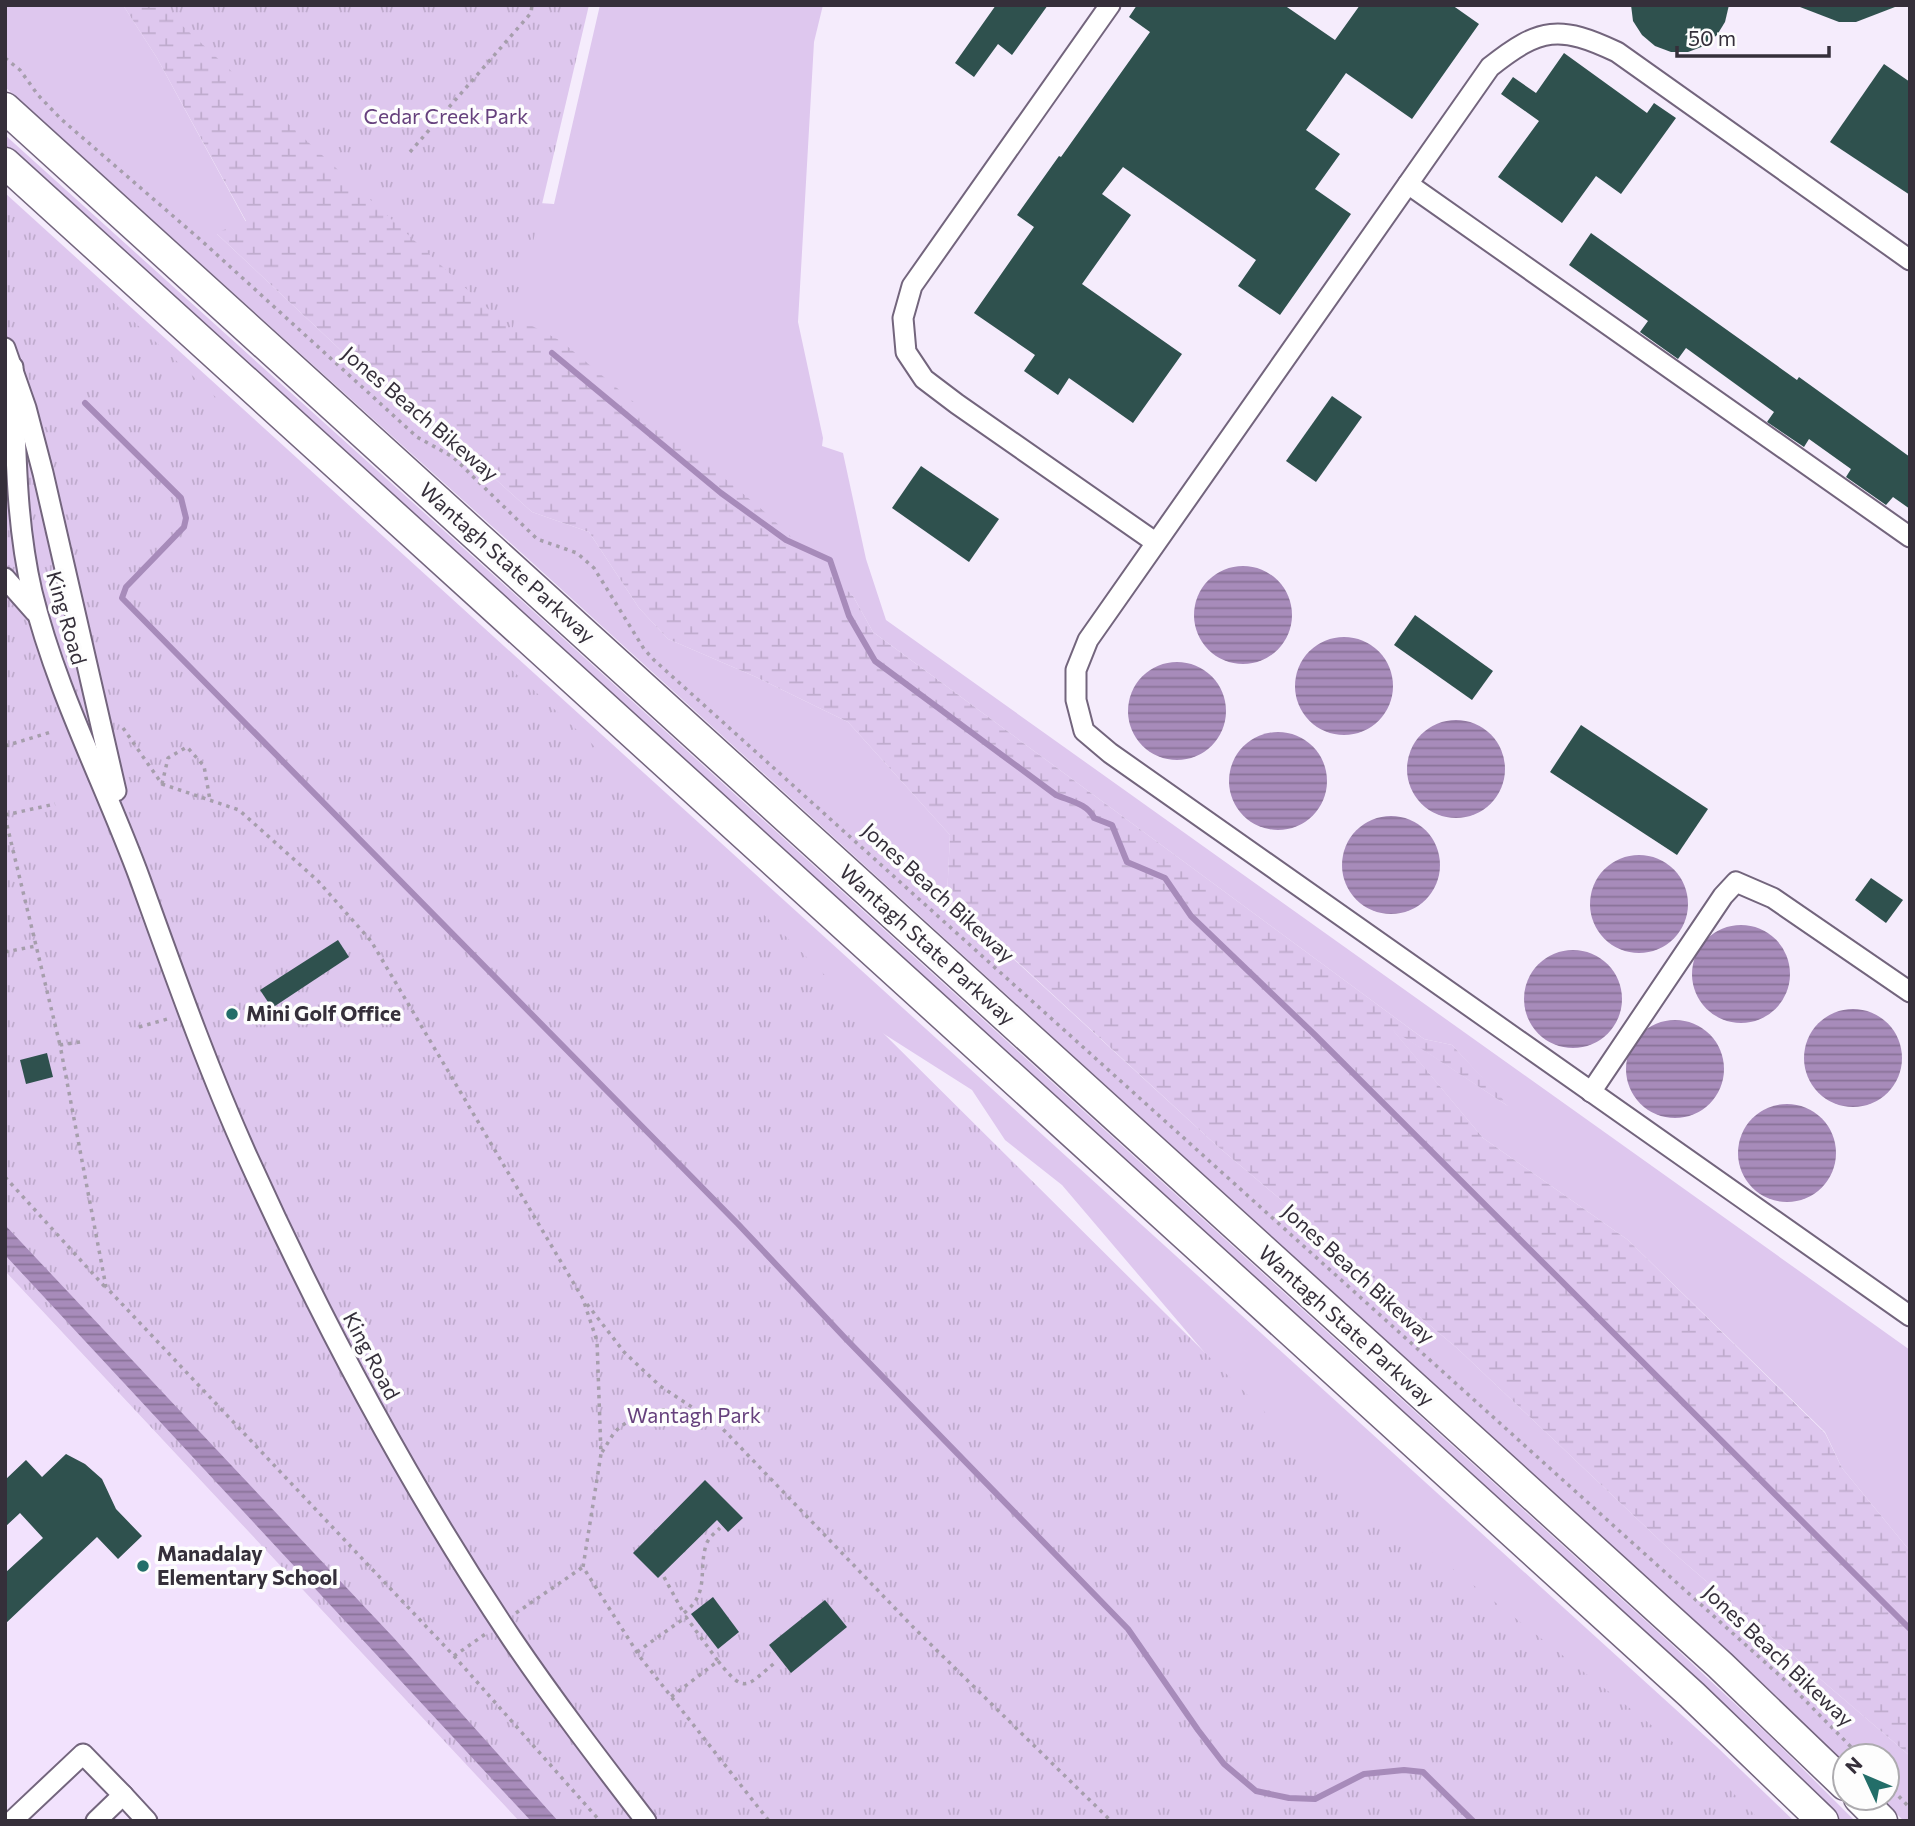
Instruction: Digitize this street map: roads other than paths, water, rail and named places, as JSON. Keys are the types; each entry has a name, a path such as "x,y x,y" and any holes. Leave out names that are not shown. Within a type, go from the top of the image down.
{"highway":[{"name":"Wantagh State Parkway","path":"5,108 1720,1665 1831,1772"},
{"name":"Wantagh State Parkway","path":"5,163 1692,1695 1823,1821"}],"street":[{"path":"1110,5 912,286 903,318 906,352 924,379 1155,542"},
{"path":"1910,260 1618,52 1583,36 1547,34 1518,44 1490,67 1155,542 1088,640 1076,670 1076,700 1084,730 1110,754 1910,1316"},
{"path":"1408,184 1910,537"},
{"name":"King Road","path":"5,348 13,367 43,473 99,724 136,869"},
{"name":"King Road","path":"13,367 25,557 40,618 70,707 247,1156 310,1288 373,1410 512,1639 646,1821"},
{"path":"6,586 40,618"},
{"path":"1591,1092 1723,896 1736,882 1773,898 1910,992"},
{"path":"12,1821 83,1754 147,1821"},
{"path":"96,1821 123,1795"}],"waterway":[{"path":"552,353 721,493 786,540 830,560 849,616 875,661 1056,795 1083,806 1094,818 1112,825 1127,862 1165,878 1191,916 1315,1035 1910,1629"},
{"path":"85,403 181,498 186,518 184,527 126,587 122,598 738,1224 1128,1629 1224,1764 1256,1791 1289,1798 1315,1799 1364,1774 1404,1770 1423,1772 1473,1821"}],"place":[{"name":"Mini Golf Office","path":"232,1014"},
{"name":"Manadalay Elementary School","path":"143,1566"}],"park label":[{"name":"Cedar Creek Park","path":"446,117"},
{"name":"Wantagh Park","path":"694,1416"}]}
